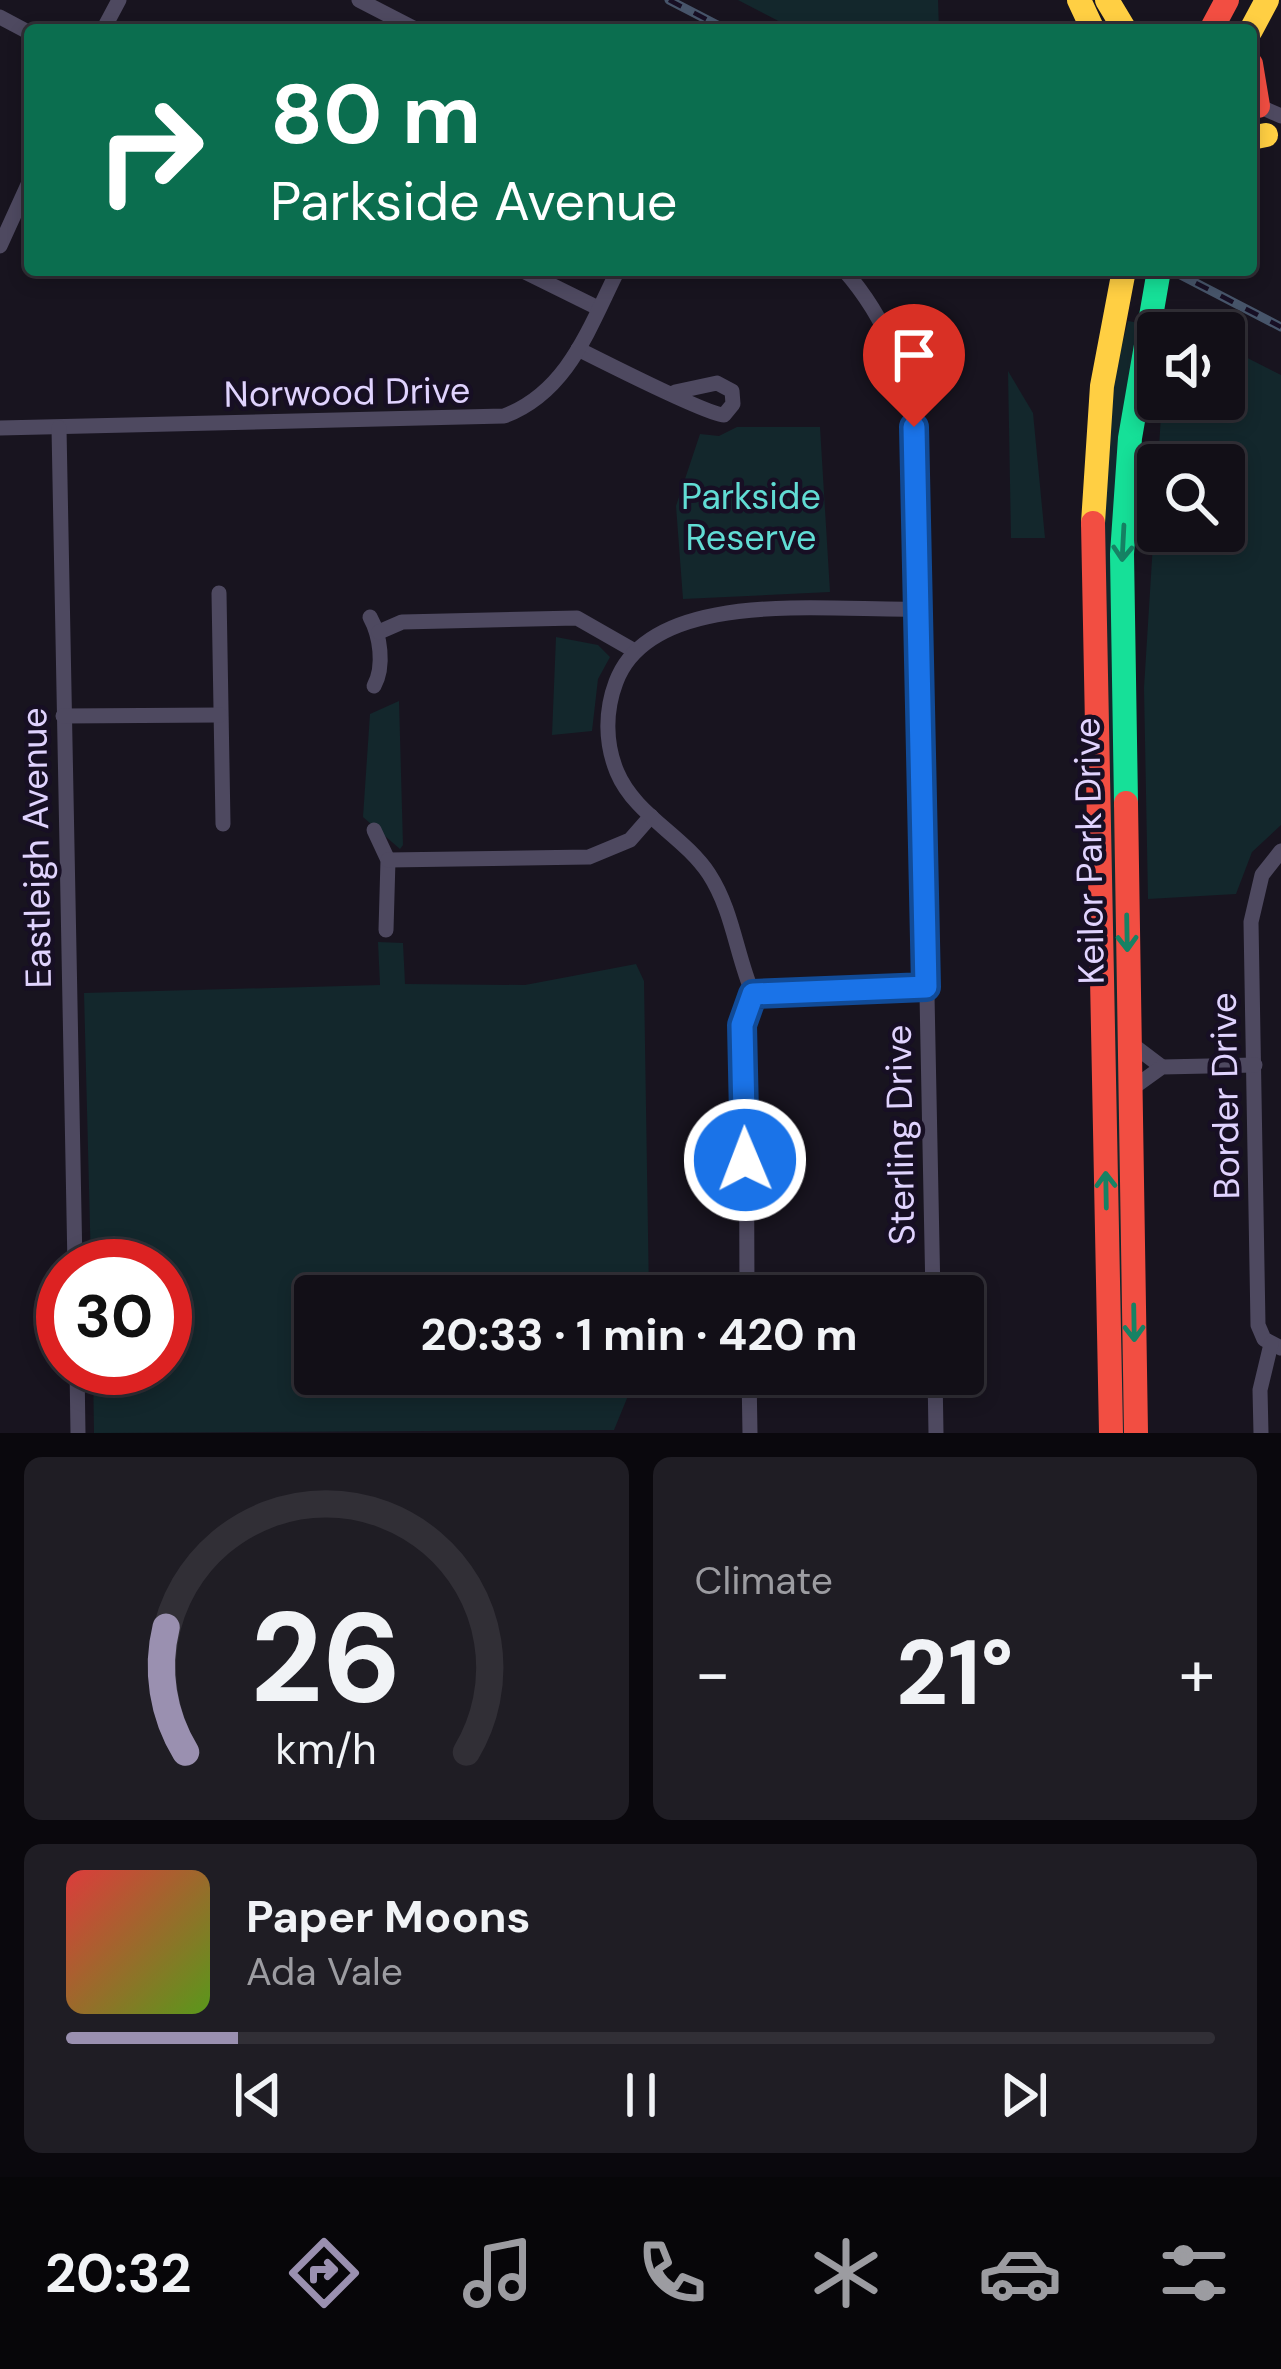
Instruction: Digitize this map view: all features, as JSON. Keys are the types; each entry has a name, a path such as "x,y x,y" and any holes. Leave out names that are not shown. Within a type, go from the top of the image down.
{"main road":[{"path":"1257,94 1263,124"},
{"name":"Keilor Park Drive","path":"1136,1433 1122,554 1130,438 1158,276"},
{"name":"Keilor Park Drive","path":"1111,1433 1093,506 1102,386 1122,278"}],"street":[{"path":"359,0 405,24"},
{"path":"0,245 24,205"},
{"path":"533,276 598,308"},
{"name":"Norwood Drive","path":"0,428 487,420 533,404 558,381 615,276"},
{"name":"Sterling Drive","path":"848,276 887,334 911,404 920,609 933,1275"},
{"path":"578,349 675,392"},
{"name":"Eastleigh Avenue","path":"59,428 74,1239"},
{"path":"219,593 224,824"},
{"path":"747,1275 742,1025 753,994 717,887 694,854 629,793 610,749 610,698 633,650 664,628 721,614 920,609"},
{"path":"374,686 380,676 374,624 577,618 602,627 633,650"},
{"path":"63,716 220,715"},
{"path":"388,860 590,857 629,841 651,817"},
{"path":"374,830 388,860 386,930"},
{"name":"Border Drive","path":"1261,1433 1260,1390 1276,1346 1258,1325 1251,922 1262,875 1281,851"},
{"path":"753,994 926,987"},
{"path":"1129,1042 1162,1067"},
{"path":"1130,1090 1162,1067 1255,1065"},
{"path":"77,1395 78,1433"},
{"path":"749,1395 750,1433"},
{"path":"935,1395 936,1433"}],"green space":[{"path":"738,0 938,0 939,24 784,24"},
{"path":"1128,321 1137,323 1114,563 1128,1433 1119,1433 1102,550 1110,391"},
{"path":"1245,357 1281,375 1281,825 1252,852 1236,894 1148,899 1144,688 1152,552 1245,552 1245,444 1159,444 1161,420 1245,420"},
{"path":"1008,371 1033,413 1045,538 1011,538"},
{"name":"Parkside Reserve","path":"737,427 820,427 830,592 683,599 676,506 700,434 719,436"},
{"path":"556,637 598,645 610,657 598,679 592,731 552,735"},
{"path":"399,701 400,849 363,817 370,714"},
{"path":"378,942 403,943 405,984 525,985 636,964 644,981 649,1275 294,1275 294,1395 628,1395 614,1430 94,1433 93,1395 192,1395 192,1239 90,1239 84,993 380,985"}],"railway":[{"path":"669,0 715,24"},
{"path":"1183,276 1281,327"}],"traffic: fast":[{"path":"1126,803 1122,554 1130,438 1158,276"}],"traffic: slow":[{"path":"1079,0 1090,24"},
{"path":"1107,0 1121,24"},
{"path":"1254,24 1267,0"},
{"path":"1257,137 1266,135"},
{"path":"1093,523 1102,386 1123,276"}],"traffic: jam":[{"path":"1214,24 1227,0"},
{"path":"1257,100 1258,106"},
{"path":"1093,523 1111,1433"},
{"path":"1126,803 1136,1433"}],"route":[{"path":"745,1160 742,1025 746,1001 753,994 768,989 926,987 914,427"}]}
